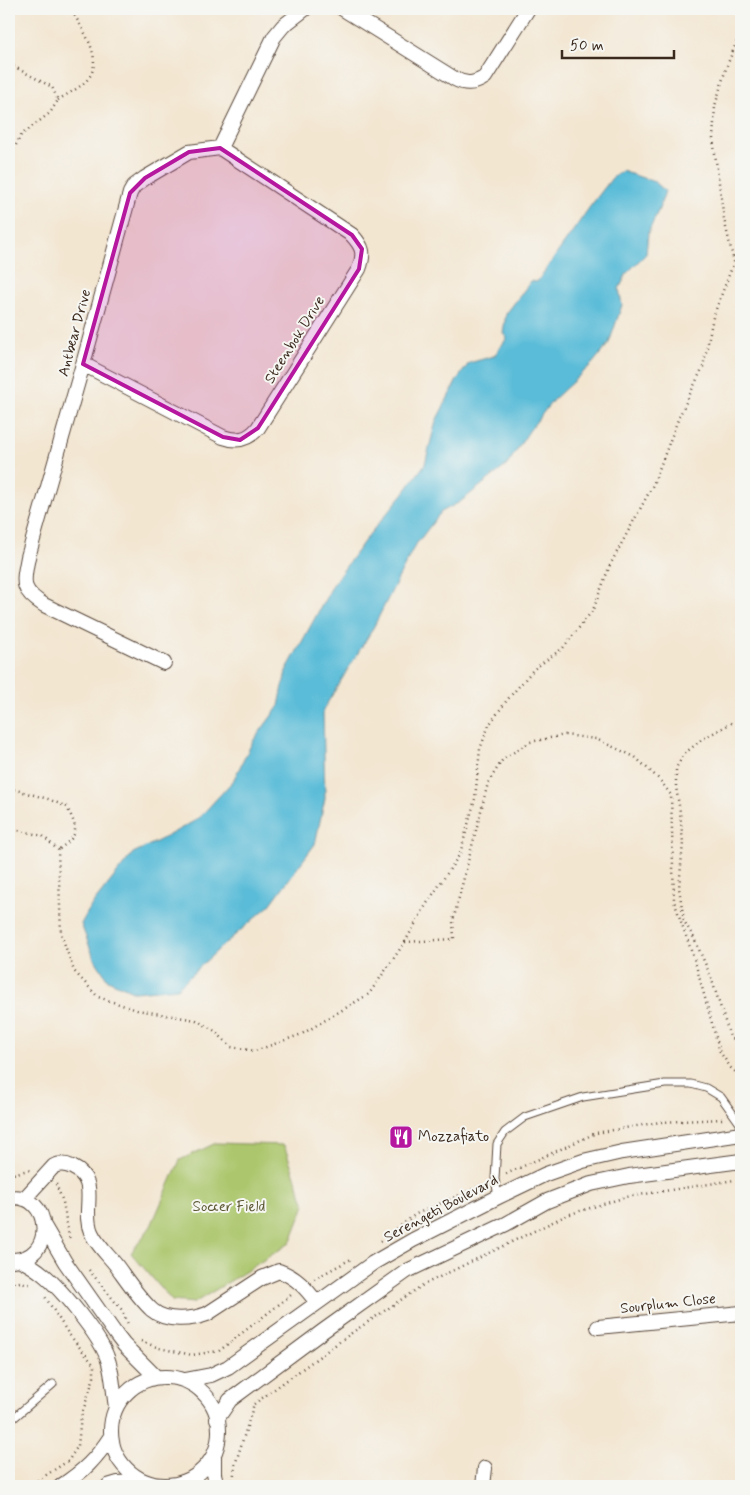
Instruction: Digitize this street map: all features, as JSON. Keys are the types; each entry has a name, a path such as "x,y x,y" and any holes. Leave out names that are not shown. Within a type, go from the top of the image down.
{"street":[{"path":"220,148 274,37 283,26 305,9"},
{"path":"342,9 461,83 474,83 485,77 528,9"},
{"name":"Antbear Drive","path":"164,663 44,605 32,598 24,586 28,557 130,193 134,186 144,178 189,152 220,148"},
{"name":"Steenbok Drive","path":"83,364 223,437 235,440 246,438 258,428 354,278 363,259 362,249 352,234 220,148"},
{"name":"Serengeti Boulevard","path":"185,1380 212,1375 228,1367 373,1263 498,1196 546,1174 583,1161 648,1147 741,1134"},
{"path":"217,1420 230,1400 244,1389 407,1271 506,1224 547,1200 591,1184 629,1176 741,1161"},
{"path":"24,1199 58,1164 70,1166 83,1174 87,1181 90,1231 153,1311 163,1316 181,1319 198,1318 262,1278 279,1271 293,1277 303,1285 317,1303"},
{"path":"9,1198 24,1199 33,1204 40,1213 44,1226 65,1262 124,1345 156,1376"},
{"path":"15,1260 34,1253 40,1245 44,1234 44,1226"},
{"path":"15,1260 46,1284 63,1294 99,1341 111,1368 116,1406"},
{"name":"Sourplum Close","path":"598,1327 741,1313"},
{"path":"156,1376 173,1376 185,1380 206,1394 215,1411 219,1429 217,1448 208,1464 194,1477 172,1486 158,1485 141,1480 127,1471 116,1457 110,1423 116,1406 126,1392 140,1382 156,1376"},
{"path":"61,1486 78,1475 98,1456 111,1436"},
{"path":"214,1453 214,1474 217,1486"},
{"path":"483,1486 485,1468"},
{"path":"108,1486 141,1480"}],"lane":[{"path":"498,1196 495,1178 497,1144 505,1132 525,1118 583,1097 665,1084 691,1084 706,1088 721,1097 741,1124"},
{"path":"9,1422 53,1384"}],"path":[{"path":"9,159 21,135 50,113 58,100 87,80 93,71 94,58 88,40 71,9"},
{"path":"9,828 43,836 58,850 61,934 74,971 98,997 137,1010 196,1020 215,1031 231,1047 255,1051 302,1034 369,994 405,942 426,905 460,854 474,799 480,749 489,725 507,700 534,669 563,648 593,610 610,565 653,485 679,417 703,367 713,317 734,262 724,219 713,139 715,106 726,68 741,31"},
{"path":"9,64 52,87 58,100"},
{"path":"741,721 735,721 700,740 684,754 676,768 676,787 682,843 680,888 684,920 711,977 730,1037 741,1043"},
{"path":"405,942 454,939 453,921 488,783 503,759 530,742 565,735 596,739 635,757 660,780 671,795 674,901 695,962 720,1052 731,1068 741,1077"},
{"path":"9,788 48,799 67,807 75,823 76,831 70,841 58,850"},
{"path":"44,1177 57,1185 63,1202 71,1244"},
{"path":"228,1486 233,1482 235,1465 254,1404 353,1332 423,1285 567,1215 626,1197 741,1179"},
{"path":"9,1284 20,1282 46,1284 43,1292 45,1298 68,1333 94,1365 94,1377 81,1417 78,1446 68,1461 29,1486"},
{"path":"124,1345 135,1339 159,1348 192,1355 219,1351 228,1367"},
{"path":"244,1389 254,1404"}],"highlighted area":[{"path":"220,148 352,235 362,249 359,269 258,428 240,440 223,437 83,364 130,193 145,178 189,152"}],"green space":[{"name":"Soccer Field","path":"216,1143 284,1145 305,1205 290,1243 194,1303 172,1301 131,1253 151,1226 180,1160"}],"water":[{"path":"622,171 655,182 665,191 648,233 646,254 627,273 619,289 622,305 609,343 592,364 553,400 529,431 507,465 460,502 441,512 414,547 372,630 323,710 325,798 315,844 270,905 177,988 135,992 108,980 94,958 81,924 91,906 133,853 198,819 233,781 253,741 279,706 286,671 334,583 368,536 425,464 436,421 457,380 469,363 494,356 507,338 503,333 506,314 531,281 537,282 589,208 612,178"}],"place":[{"name":"Mozzafiato","path":"401,1137"}]}
